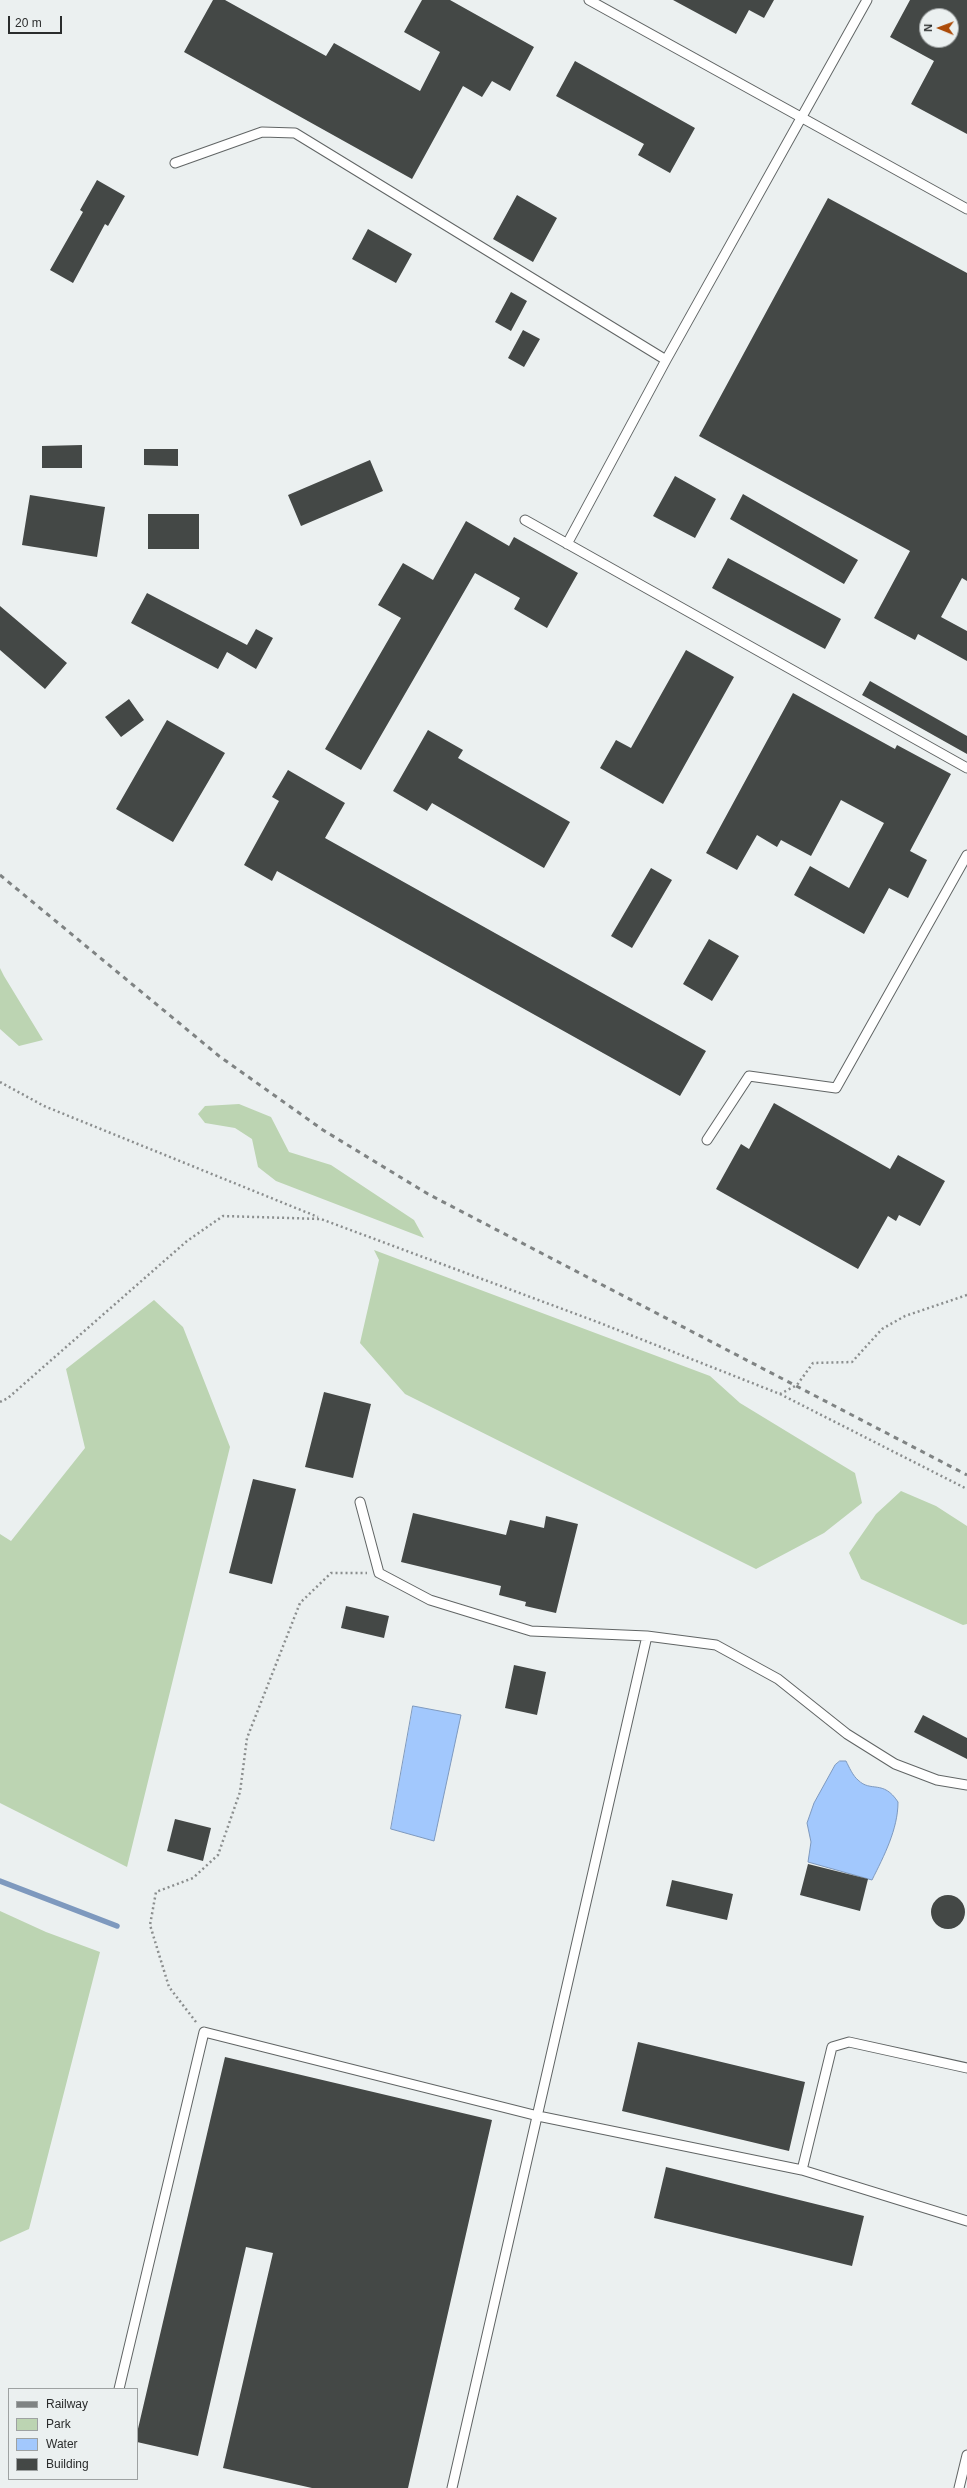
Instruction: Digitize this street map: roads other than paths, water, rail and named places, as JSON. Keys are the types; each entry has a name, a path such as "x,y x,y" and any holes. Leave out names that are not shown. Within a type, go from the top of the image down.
{"lane":[{"path":"589,0 967,209"},
{"path":"567,544 666,360 867,0"},
{"path":"175,162 262,132 295,133 666,360"},
{"path":"525,520 967,768"},
{"path":"707,1140 749,1076 836,1088 967,855"},
{"path":"360,1502 379,1573 430,1600 531,1631 646,1636 716,1645 778,1679 847,1734 895,1764 937,1780 967,1785"},
{"path":"452,2488 538,2116 646,1636"},
{"path":"119,2388 204,2032 538,2116 802,2170 967,2221"},
{"path":"802,2170 832,2047 849,2042 967,2068"},
{"path":"959,2488 967,2455"}],"water":[{"path":"413,1706 461,1715 434,1841 391,1829"},
{"path":"840,1761 846,1761 854,1776 863,1784 882,1788 893,1795 898,1802 896,1822 893,1832 886,1852 872,1880 808,1862 811,1842 807,1823 814,1803 835,1765"}],"waterway":[{"path":"0,1881 117,1926"}],"railway":[{"path":"0,875 219,1056 323,1130 428,1194 967,1475"}]}
